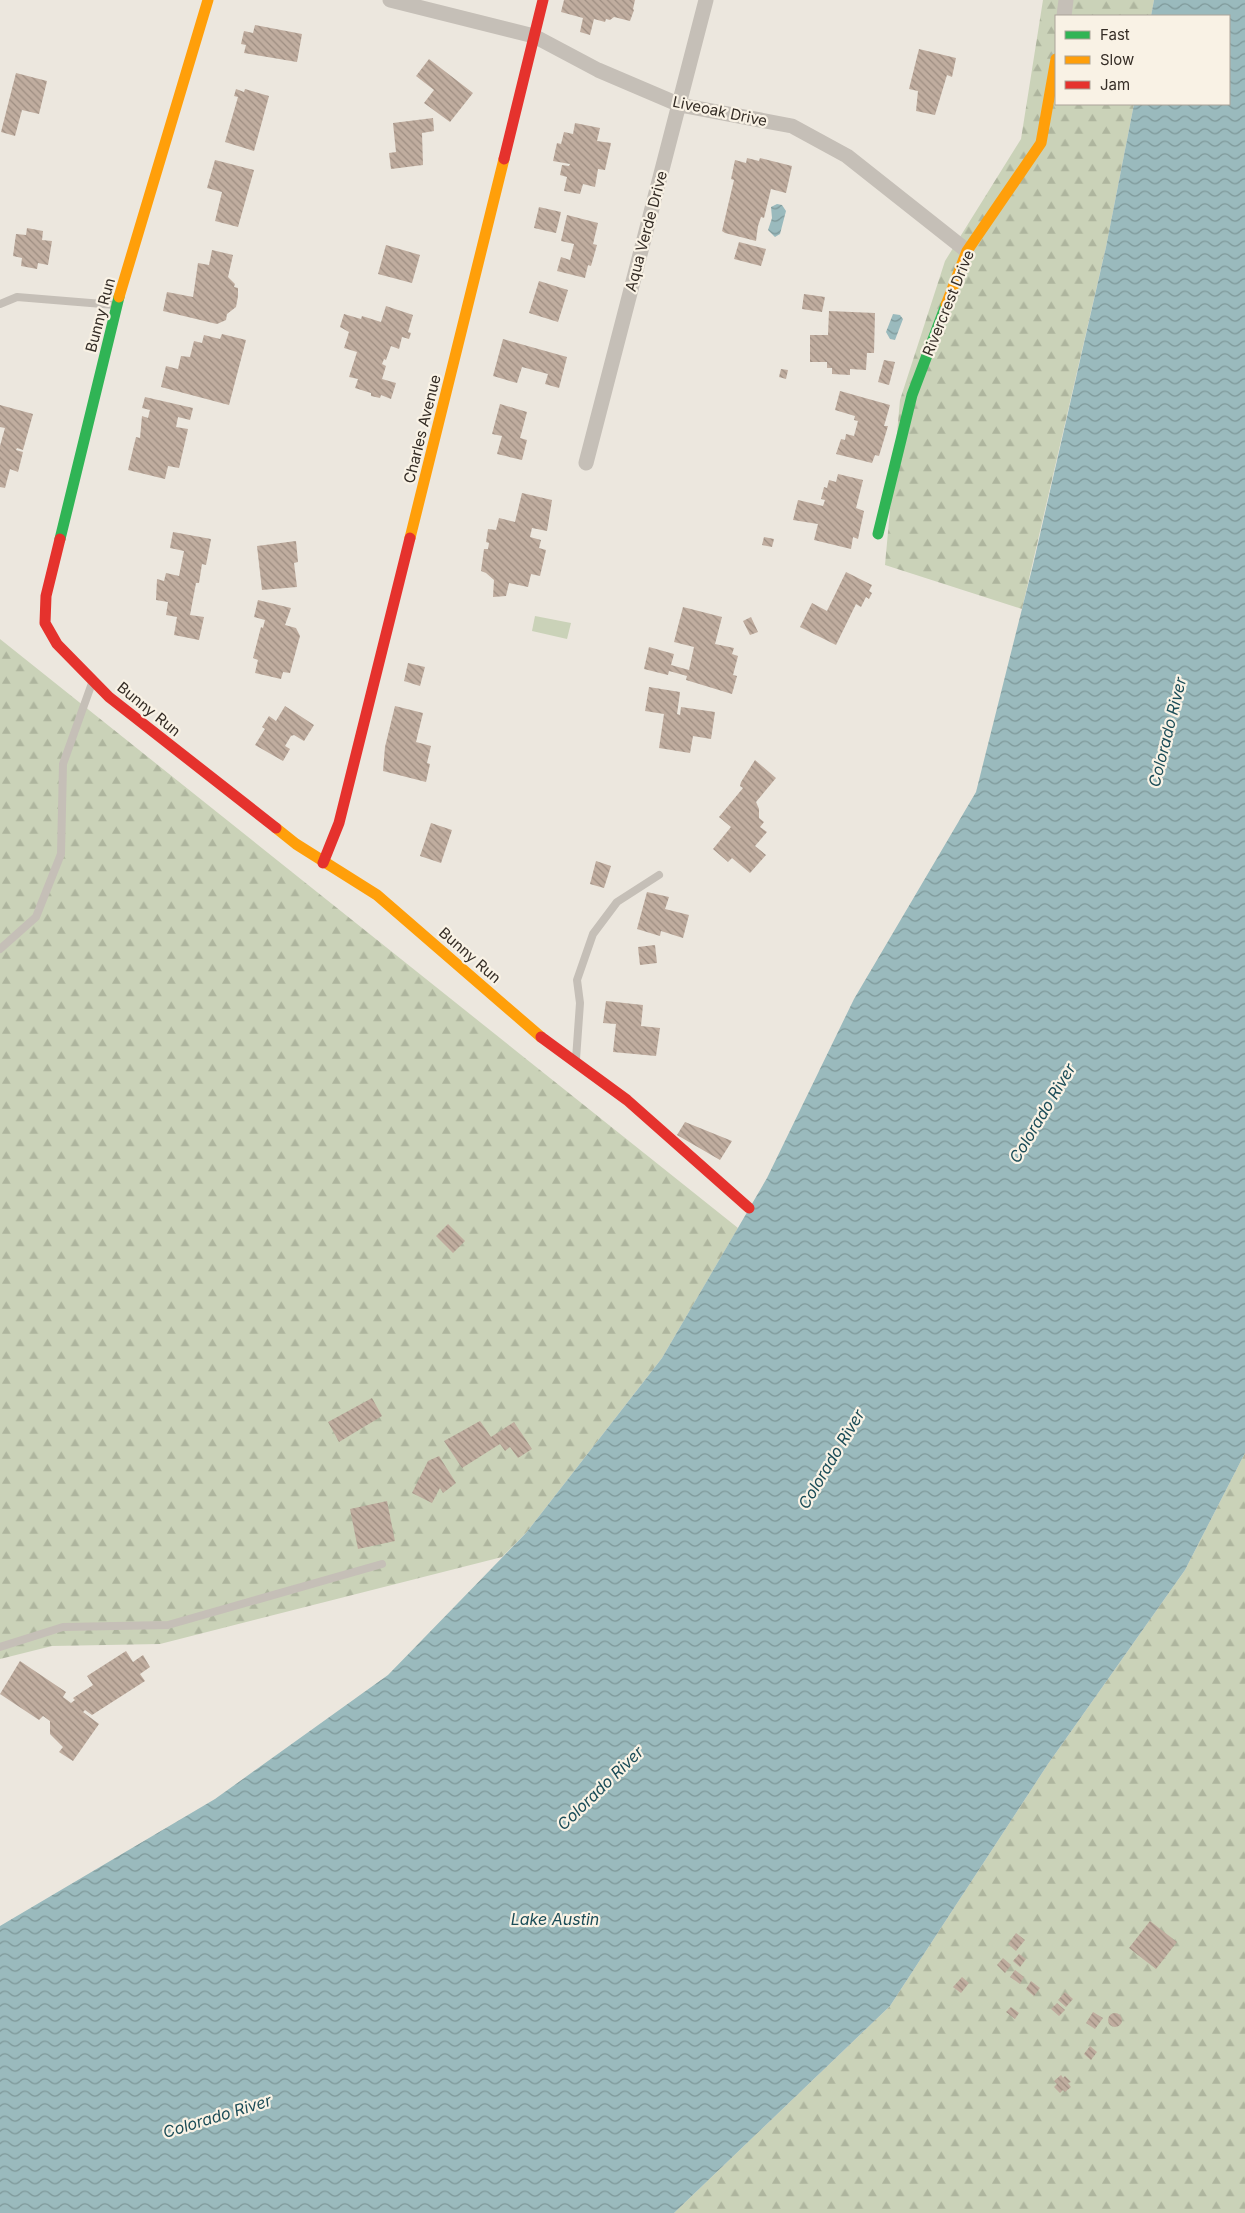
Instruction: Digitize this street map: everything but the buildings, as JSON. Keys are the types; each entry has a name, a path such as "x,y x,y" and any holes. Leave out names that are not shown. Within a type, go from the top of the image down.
{"street":[{"name":"Bunny Run","path":"208,0 117,305 46,596 45,624 57,644 116,703 296,844 323,863 377,895 548,1043 576,1061 749,1208"},
{"name":"Liveoak Drive","path":"390,0 534,36 598,70 680,105 792,126 847,156 967,251"},
{"name":"Charles Avenue","path":"323,863 340,823 543,0"},
{"name":"Aqua Verde Drive","path":"586,463 706,0"},
{"path":"1064,15 1066,0"},
{"name":"Rivercrest Drive","path":"878,534 912,395 967,251 1042,143 1055,65"}],"lane":[{"path":"0,304 18,298 117,305"},
{"path":"0,949 36,917 61,854 63,764 83,714 93,681"},
{"path":"576,1061 580,1002 577,980 593,934 617,902 659,875"},
{"path":"0,1647 62,1627 168,1625 382,1564"}],"green space":[{"path":"1043,0 1154,0 1151,15 1055,15 1055,105 1134,105 1106,247 1022,609 885,565 900,400 945,261 1021,139"},
{"path":"535,616 571,623 567,639 532,631"},
{"path":"0,639 738,1228 662,1358 526,1533 502,1557 160,1644 52,1646 0,1659"},
{"path":"1245,1453 1245,2213 674,2213 890,2006 1048,1764 1185,1570"}],"water":[{"name":"Lake Austin","path":"1154,0 1245,0 1245,1453 1185,1570 1048,1764 890,2006 674,2213 0,2213 0,1926 215,1799 388,1675 526,1533 662,1358 767,1178 854,999 976,792 1033,565 1106,247 1134,105 1230,105 1230,15 1151,15"},
{"path":"777,204 782,205 786,211 780,234 775,237 768,230 772,218 771,207"},
{"path":"893,314 900,315 903,319 895,340 890,339 886,332"}],"traffic: fast":[{"path":"60,539 119,297"},
{"path":"878,534 912,395 946,305"}],"traffic: slow":[{"path":"119,297 208,0"},
{"path":"946,305 967,251 1041,143 1055,65"},
{"path":"410,538 504,159"},
{"path":"276,828 296,844 377,895 541,1037"}],"traffic: jam":[{"path":"504,159 543,0"},
{"path":"323,863 339,823 410,538"},
{"path":"60,539 46,596 45,623 57,644 109,697 276,828"},
{"path":"541,1037 627,1100 749,1208"}],"water label":[{"name":"Colorado River","path":"1167,732"},
{"name":"Colorado River","path":"1042,1113"},
{"name":"Colorado River","path":"831,1459"},
{"name":"Colorado River","path":"600,1788"},
{"name":"Colorado River","path":"217,2116"}]}
